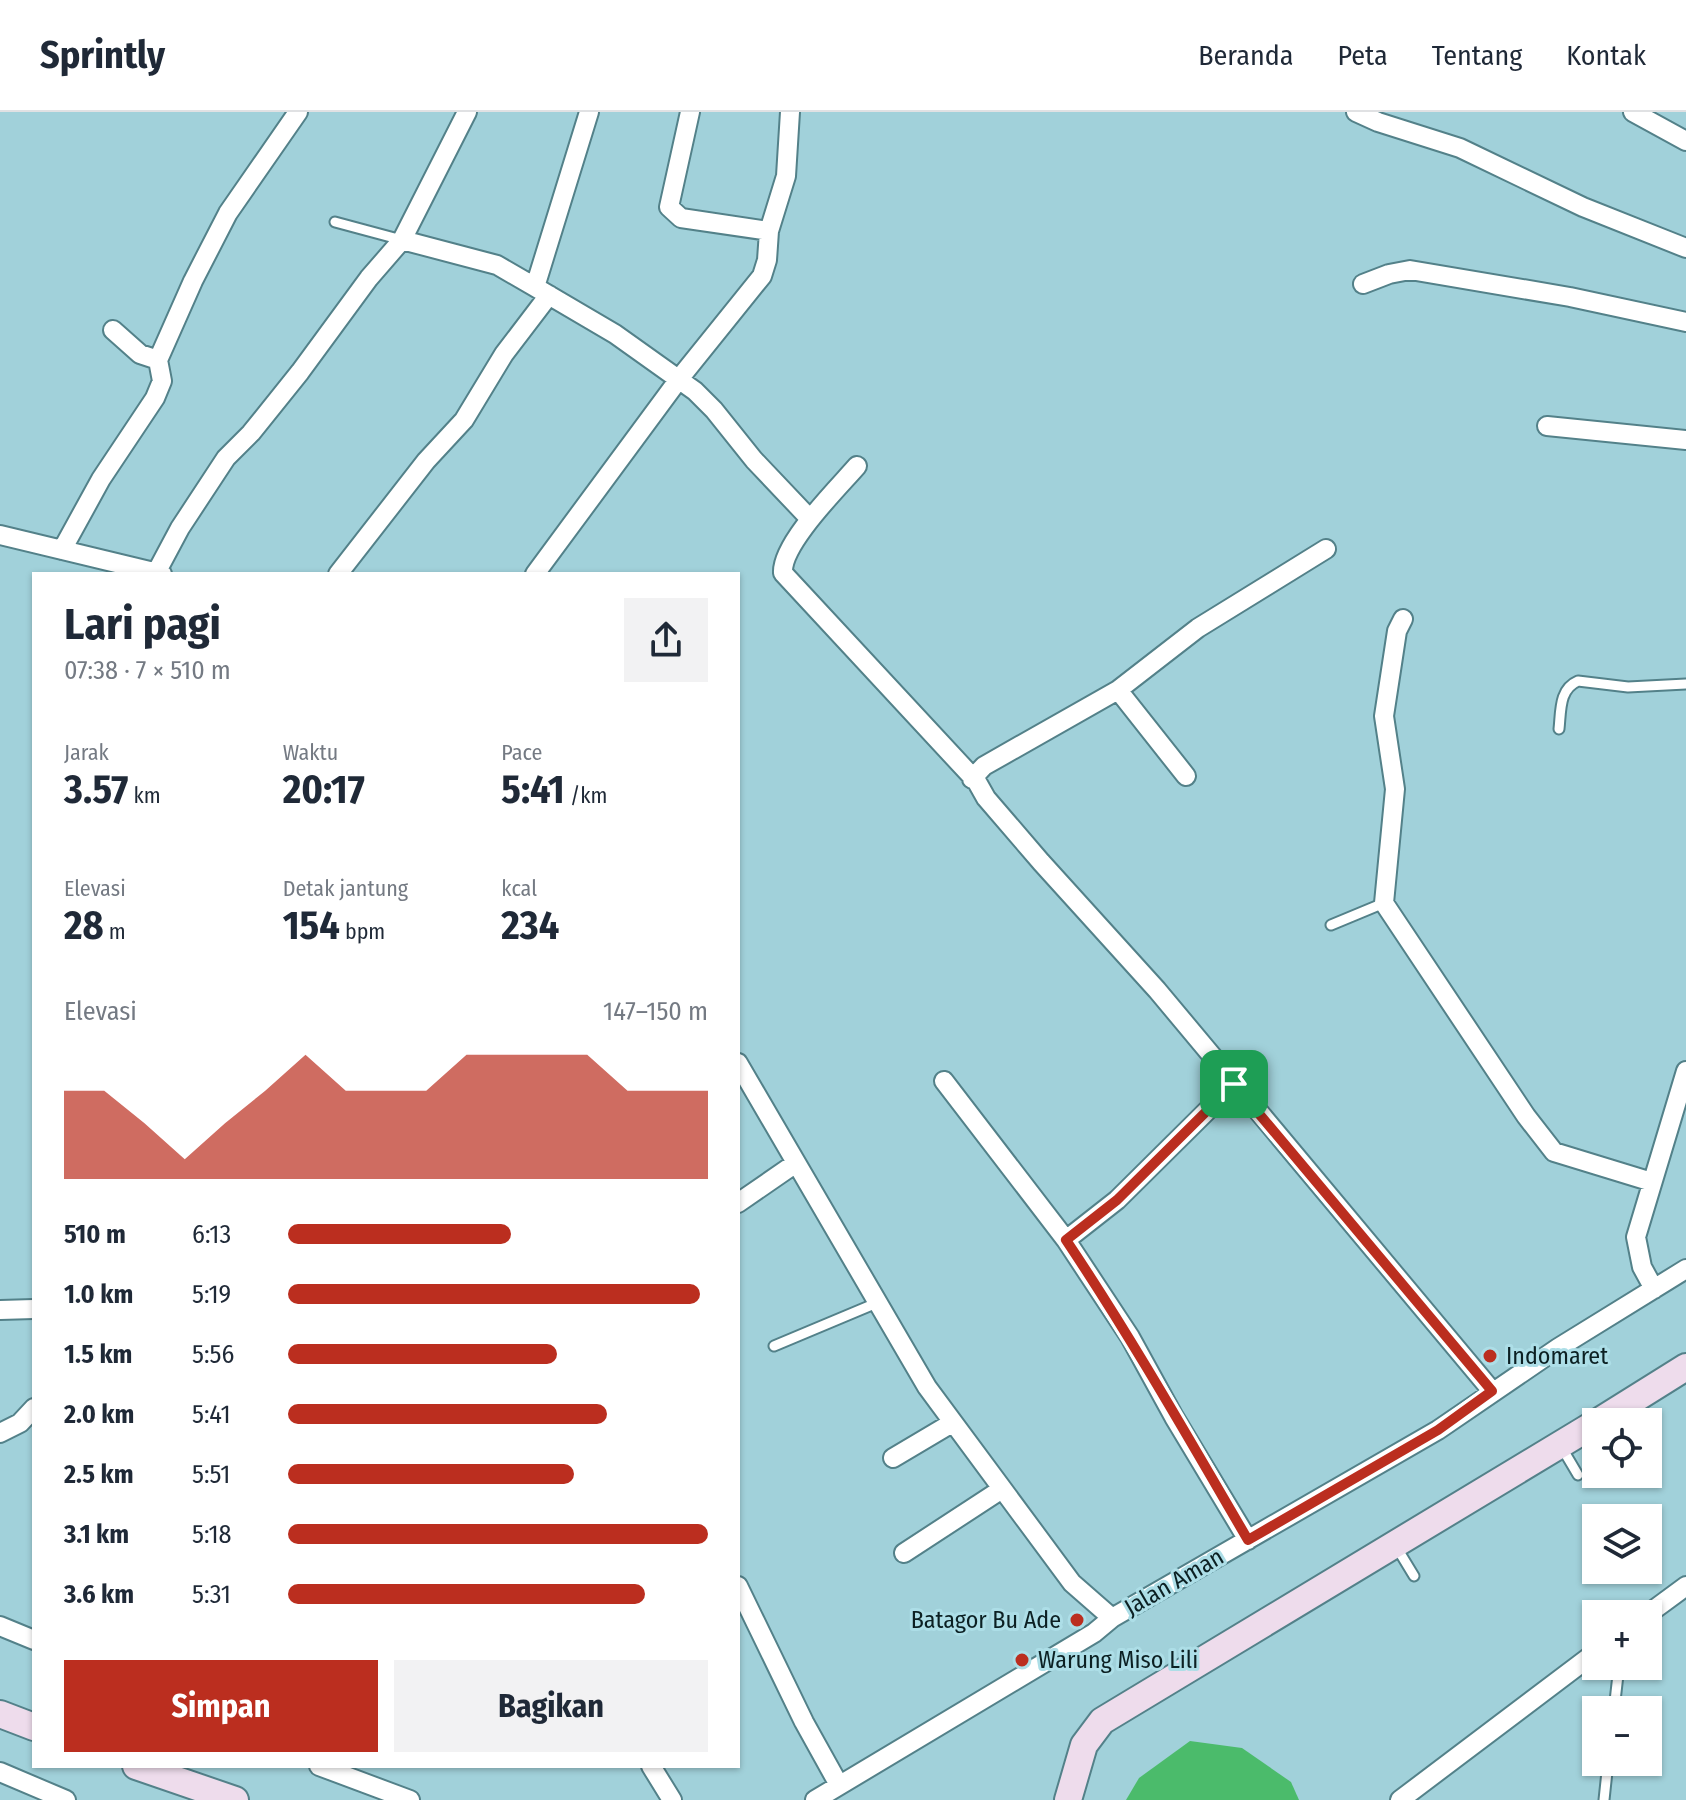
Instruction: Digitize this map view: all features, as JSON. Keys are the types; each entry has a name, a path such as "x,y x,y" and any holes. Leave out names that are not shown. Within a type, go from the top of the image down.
{"street":[{"path":"62,550 101,479 155,398 162,381 158,360 228,213 298,112"},
{"path":"159,572 180,528 226,458 280,397 369,278 402,240 467,112"},
{"path":"340,572 426,461 464,420 542,291 589,112"},
{"path":"690,112 669,207 681,218 769,231"},
{"path":"536,572 679,379 762,276 767,260 769,231 786,176 790,112"},
{"path":"1356,112 1460,148 1583,207 1686,248"},
{"path":"1633,112 1686,141"},
{"path":"402,240 497,265 615,334 679,379 714,410 754,460 810,519"},
{"path":"1363,284 1410,270 1570,297 1686,322"},
{"path":"113,330 140,354 158,360"},
{"path":"1547,426 1686,440"},
{"path":"857,466 810,519 783,563 783,573 972,779 1041,862 1157,990 1492,1391"},
{"path":"0,535 155,572"},
{"path":"972,779 984,766 1118,690 1210,620 1326,549"},
{"path":"1403,619 1397,631 1384,716 1395,789 1384,903 1526,1116 1554,1152 1652,1182"},
{"path":"1118,690 1186,776"},
{"name":"Jalan Aman","path":"740,1066 927,1387 1072,1583 1112,1618 1438,1430 1492,1391 1686,1269"},
{"path":"1654,1289 1642,1267 1636,1237 1686,1071"},
{"path":"944,1081 1066,1240 1130,1337 1248,1540"},
{"path":"1066,1240 1117,1200 1234,1084"},
{"path":"740,1202 796,1163"},
{"path":"0,1310 32,1309"},
{"path":"1620,1408 1686,1367"},
{"path":"0,1433 20,1423 32,1410"},
{"path":"893,1458 952,1423"},
{"path":"1068,1800 1084,1745 1102,1721 1582,1432"},
{"path":"904,1553 1002,1489"},
{"path":"1662,1604 1686,1586"},
{"path":"740,1590 804,1722 839,1785"},
{"path":"815,1800 1094,1633 1112,1618"},
{"path":"0,1626 32,1639"},
{"path":"1400,1800 1582,1663"},
{"path":"0,1714 32,1726"},
{"path":"142,1768 235,1800"},
{"path":"324,1768 410,1800"},
{"path":"652,1768 672,1800"},
{"path":"0,1772 66,1800"}],"lane":[{"path":"335,222 402,240"},
{"path":"1559,729 1563,694 1578,681 1628,687 1686,684"},
{"path":"1331,925 1384,903"},
{"path":"774,1346 879,1302"},
{"path":"1561,1445 1578,1475"},
{"path":"1394,1544 1414,1576"},
{"path":"1604,1800 1607,1776"}],"green space":[{"path":"1190,1741 1242,1748 1291,1782 1299,1800 1126,1800 1139,1778"}],"place":[{"name":"Indomaret","path":"1490,1356"},
{"name":"Batagor Bu Ade","path":"1077,1620"},
{"name":"Warung Miso Lili","path":"1022,1660"}],"route":[{"path":"1234,1084 1492,1391 1438,1430 1248,1540 1130,1337 1066,1240 1117,1200 1234,1084"}]}
